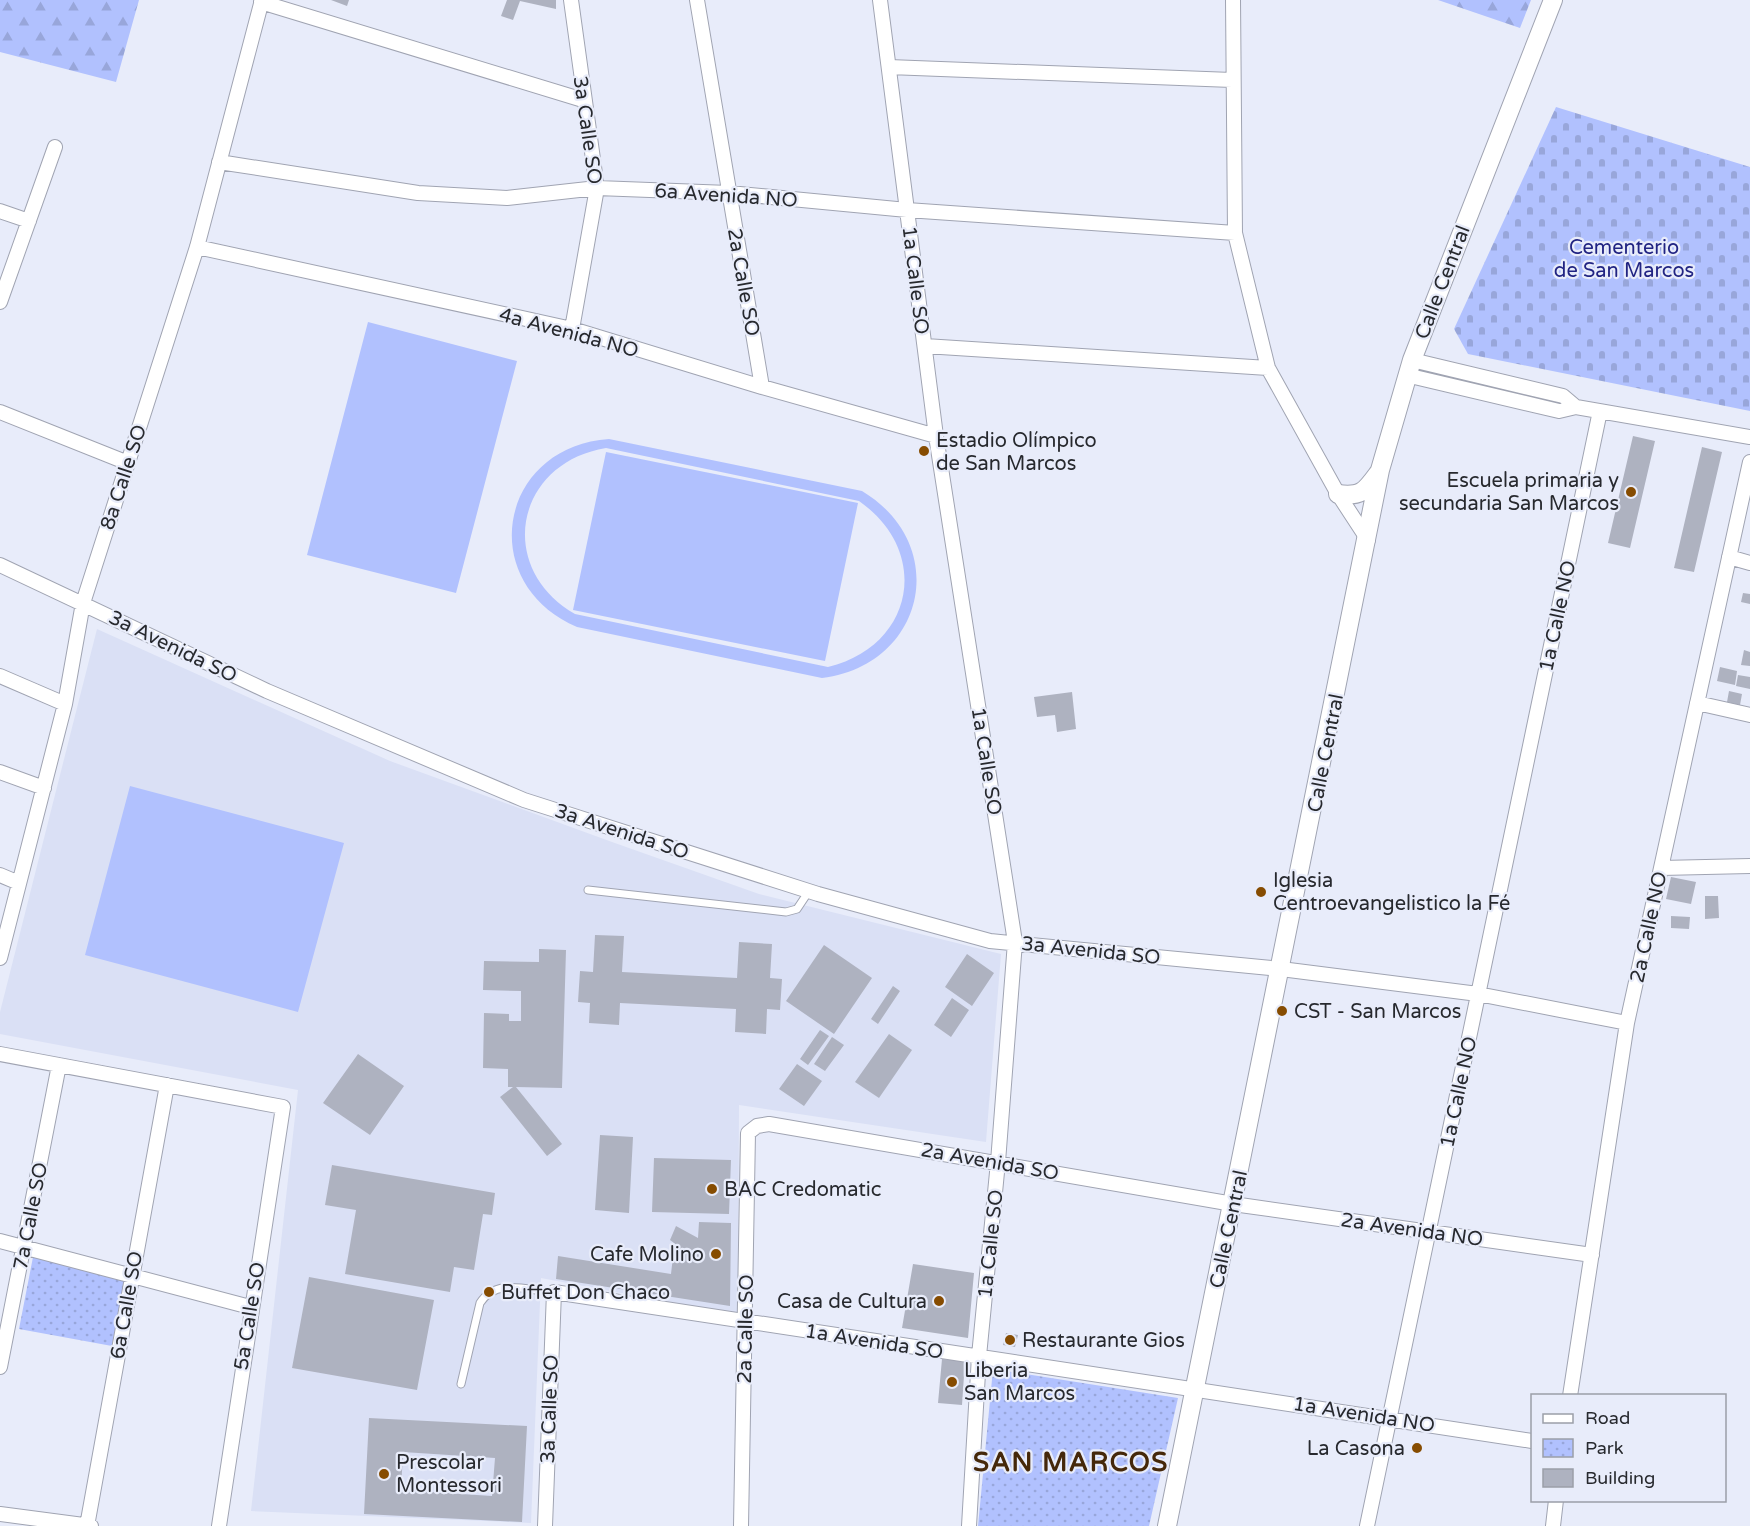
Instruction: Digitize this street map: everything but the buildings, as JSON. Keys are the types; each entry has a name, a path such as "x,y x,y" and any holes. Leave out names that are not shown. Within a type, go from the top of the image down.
{"main road":[{"name":"Calle Central","path":"1167,1526 1368,540 1380,470 1409,368 1553,0"},
{"path":"1338,494 1355,496 1367,488 1380,470"}],"street":[{"name":"3a Calle SO","path":"571,0 583,100 597,188 572,329"},
{"name":"2a Calle SO","path":"696,0 762,387"},
{"name":"1a Calle SO","path":"880,0 936,436 1015,942 998,1162 978,1356 969,1526"},
{"path":"1233,0 1234,232 1268,368 1338,494 1368,540"},
{"path":"261,1 583,100"},
{"name":"8a Calle SO","path":"0,958 65,704 83,603 197,247 261,1"},
{"path":"889,68 1232,81"},
{"path":"0,302 55,147"},
{"name":"6a Avenida NO","path":"219,162 418,193 507,198 597,188 729,193 907,210 1234,232"},
{"path":"0,211 28,221"},
{"name":"4a Avenida NO","path":"197,247 572,329 762,387 936,436"},
{"path":"925,346 1268,368"},
{"path":"1409,368 1559,411 1576,407 1750,437"},
{"name":"1a Calle NO","path":"1366,1526 1600,411"},
{"path":"0,412 128,463"},
{"name":"2a Calle NO","path":"1570,1394 1627,1023 1750,462"},
{"path":"1729,557 1750,563"},
{"name":"3a Avenida SO","path":"0,565 267,691 524,800 809,891 990,941 1281,969 1478,994 1627,1023"},
{"path":"0,676 65,704"},
{"path":"1697,703 1750,715"},
{"path":"0,772 44,788"},
{"path":"1661,868 1750,866"},
{"path":"0,875 19,883"},
{"path":"0,1054 167,1085"},
{"name":"7a Calle SO","path":"0,1366 59,1065"},
{"name":"5a Calle SO","path":"167,1085 283,1107 250,1307 219,1526"},
{"name":"6a Calle SO","path":"89,1526 131,1277 167,1085"},
{"name":"2a Avenida SO","path":"748,1133 757,1126 769,1124 1233,1204"},
{"name":"2a Calle SO","path":"741,1526 748,1133"},
{"name":"2a Avenida NO","path":"1233,1204 1592,1255"},
{"path":"0,1241 250,1307"},
{"name":"3a Calle SO","path":"545,1526 554,1292"},
{"name":"1a Avenida SO","path":"554,1292 1195,1389"},
{"name":"1a Avenida NO","path":"1195,1389 1531,1440"},
{"path":"1553,1526 1556,1502"},
{"path":"0,1514 89,1526"}],"lane":[{"path":"588,890 786,912 797,909 809,891"},
{"path":"461,1384 480,1303 486,1294 500,1286 554,1292"}],"shaded area":[{"path":"97,629 390,761 612,842 759,894 1001,954 986,1142 739,1105 738,1315 541,1278 531,1523 251,1511 298,1090 0,1034 0,1012"}],"green space":[{"path":"0,0 139,0 116,82 0,52"},
{"path":"1438,0 1531,0 1520,28"},
{"name":"Cementerio de San Marcos","path":"1556,107 1750,167 1750,411 1468,354 1454,329"},
{"path":"368,322 517,361 456,593 307,555"},
{"path":"609,439 862,491 890,514 908,541 916,570 914,600 904,627 884,651 857,668 822,678 577,627 545,607 523,580 513,550 513,520 523,490 543,466 572,448","holes":["606,448 859,501 882,522 897,546 904,570 903,595 895,619 879,639 857,656 828,667 575,614 550,594 533,571 526,545 526,519 535,495 552,474 575,458"]},
{"path":"606,452 858,503 825,661 573,610"},
{"path":"130,786 344,843 298,1012 85,955"},
{"path":"33,1257 125,1278 112,1346 19,1329"},
{"path":"993,1369 1178,1398 1149,1526 978,1526"}],"place":[{"name":"Estadio Olímpico de San Marcos","path":"924,451"},
{"name":"Escuela primaria y secundaria San Marcos","path":"1631,492"},
{"name":"Iglesia Centroevangelistico la Fé","path":"1261,892"},
{"name":"CST - San Marcos","path":"1282,1011"},
{"name":"BAC Credomatic","path":"712,1189"},
{"name":"Cafe Molino","path":"716,1254"},
{"name":"Buffet Don Chaco","path":"489,1292"},
{"name":"Casa de Cultura","path":"939,1301"},
{"name":"Restaurante Gios","path":"1010,1340"},
{"name":"Liberia San Marcos","path":"952,1382"},
{"name":"La Casona","path":"1417,1448"},
{"name":"Prescolar Montessori","path":"384,1474"}],"district":[{"name":"SAN MARCOS","path":"1071,1462"}]}
